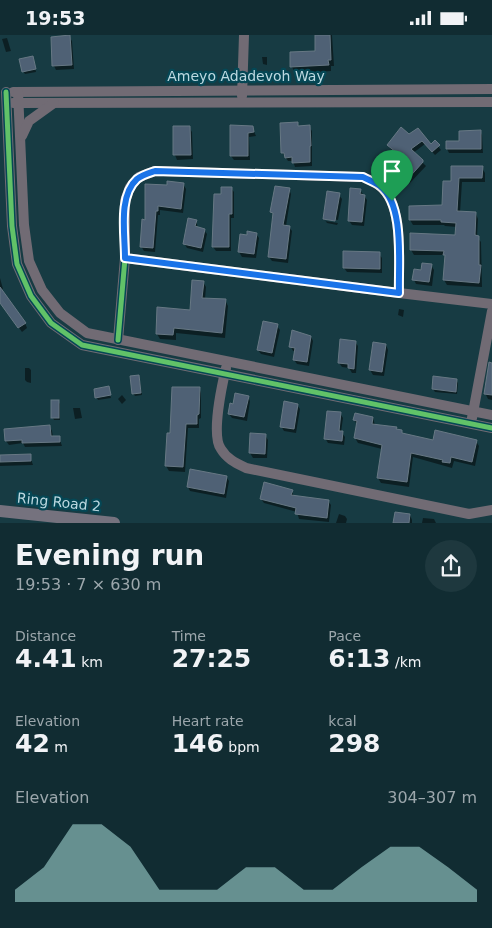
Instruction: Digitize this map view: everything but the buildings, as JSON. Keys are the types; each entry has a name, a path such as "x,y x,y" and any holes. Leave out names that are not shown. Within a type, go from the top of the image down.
{"main road":[{"name":"Ring Road 2","path":"0,511 114,523"}],"street":[{"path":"242,102 244,35"},
{"name":"Ameyo Adadevoh Way","path":"3,92 492,89"},
{"path":"3,92 8,140 12,226 17,264 31,296 51,323 82,345 492,428"},
{"path":"18,92 24,225 29,261 42,290 60,313 88,333 492,415"},
{"name":"Ameyo Adadevoh Way","path":"3,103 492,102"},
{"path":"20,140 29,121 54,103"},
{"path":"0,125 8,140"},
{"path":"118,340 125,258 125,201 130,187 139,177 155,171 363,177 381,186 392,201 398,220 399,293"},
{"path":"125,258 492,304"},
{"path":"471,424 492,311"},
{"path":"227,362 216,433 219,448 230,460 246,468 469,514 492,510"}],"cycle path":[{"path":"6,92 12,226 17,264 31,296 51,323 82,345 492,428"},
{"path":"118,340 125,258 125,201 130,187 139,177 155,171 363,177 374,182 388,195 397,221 399,293"}],"route":[{"path":"155,171 363,177 381,186 392,201 398,220 399,293 125,258 125,201 130,187 139,177 155,171"}]}
